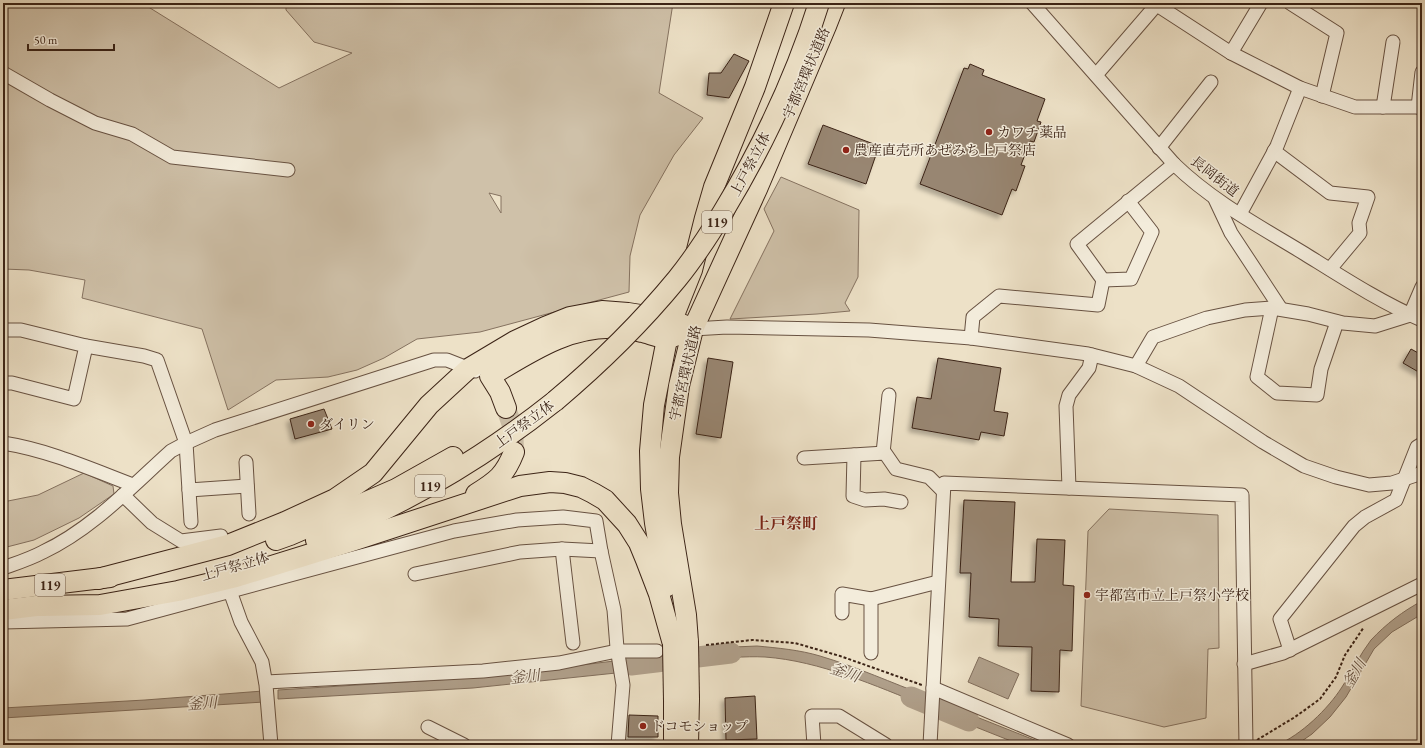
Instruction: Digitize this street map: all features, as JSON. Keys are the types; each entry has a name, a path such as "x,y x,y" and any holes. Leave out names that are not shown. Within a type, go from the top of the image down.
{"highway":[{"name":"宇都宮環状道路","path":"681,646 665,578 655,523 650,481 650,450 654,405 670,329 692,270 714,186 755,87 784,3"},
{"name":"上戸祭立体","path":"292,541 376,514 433,484 526,424 570,375 641,306 696,235 731,178 760,124 788,59 808,3"},
{"name":"上戸祭立体","path":"551,396 609,354 642,320 678,279 708,236 739,185 774,116 795,71 819,3"},
{"name":"宇都宮環状道路","path":"674,745 681,700 681,646 686,615 671,524 668,493 669,457 679,386 693,329 760,182 826,26 834,3"},
{"name":"119","path":"3,610 40,606 100,606 178,591 236,577 292,541 335,499 373,473 429,405 468,369 515,341 570,317 602,311 628,313 670,329"},
{"path":"506,408 500,392 490,376 541,346 584,330 601,328 618,328 640,331 693,329"},
{"name":"119","path":"426,518 473,496 492,484 502,475 514,452"},
{"name":"119","path":"3,590 98,579 228,545 292,541 426,518 520,486 534,483 565,483 581,487 605,500 627,524 639,543 681,646"},
{"name":"宇都宮環状道路","path":"681,700 688,745"}],"street":[{"name":"長岡街道","path":"1032,3 1159,148 1187,177 1215,198 1330,269 1422,320"},
{"path":"1231,53 1261,3"},
{"path":"1290,3 1337,33 1322,96"},
{"path":"1096,76 1158,4 1231,53 1300,88 1355,107 1420,107 1422,72"},
{"path":"1383,107 1393,42"},
{"path":"3,73 56,104 95,123 132,134 172,157 288,170"},
{"path":"1159,148 1211,82"},
{"path":"1240,214 1274,151 1300,88"},
{"path":"1274,151 1330,193 1368,197 1359,223 1360,233 1330,269"},
{"path":"971,338 973,317 999,296 1098,305 1103,280 1077,244 1174,164"},
{"path":"1215,198 1231,233 1277,309 1257,377 1277,393 1317,395 1321,369 1338,322"},
{"path":"1103,280 1131,279 1152,232 1128,202"},
{"path":"1136,366 1153,337 1207,318 1245,310 1277,309 1308,314 1343,323 1375,326 1410,314 1422,287"},
{"path":"693,329 727,327 869,330 971,338 1092,355 1136,366 1179,386 1264,442 1304,466 1336,477 1369,485 1392,483 1422,473"},
{"path":"3,330 21,330 86,346 128,352 157,360 186,443 191,522"},
{"path":"3,383 12,383 74,399 86,346"},
{"path":"1069,488 1066,406 1069,395 1089,368 1092,355"},
{"path":"3,568 44,552 68,538 96,519 171,452 186,443 215,430 434,360 447,360 490,376"},
{"path":"883,453 890,395"},
{"path":"3,443 25,446 90,468 133,485"},
{"path":"1290,650 1280,619 1354,526 1365,517 1396,500 1417,447 1422,444"},
{"path":"804,458 885,453 896,469 929,477 943,491"},
{"path":"854,455 853,496 865,500 884,499 901,502"},
{"path":"246,462 249,514"},
{"path":"930,745 944,483 1242,495 1244,664 1251,743"},
{"path":"189,490 247,486"},
{"path":"123,495 152,523 181,541 221,536"},
{"path":"3,622 127,618 454,531 517,520 563,517 596,521 600,551 614,610 617,651 623,685 618,745"},
{"path":"415,574 520,552 562,549 600,551"},
{"path":"562,549 573,643"},
{"path":"842,613 842,594 871,599 938,582"},
{"path":"1244,664 1290,650 1422,584"},
{"path":"230,591 241,622 262,662 266,684 271,745"},
{"path":"870,653 871,599"},
{"path":"266,684 483,671 559,663 617,651 681,646"},
{"path":"932,688 1068,745"},
{"path":"814,745 812,716 839,716 886,745"},
{"path":"428,727 464,745"}],"path":[{"path":"1251,743 1295,717 1320,699 1336,677 1345,655 1366,624"},
{"path":"681,646 752,640 795,643 840,656 932,688"}],"shaded area":[{"path":"3,3 142,3 279,88 352,53 314,42 286,10 286,3 673,3 659,93 703,118 674,155 640,215 630,256 629,292 480,332 417,339 384,358 357,370 328,377 276,380 228,410 202,329 82,298 85,280 29,270 3,269","holes":["489,193 501,196 501,213"]},
{"path":"781,177 859,210 858,277 845,303 850,311 730,319 774,231 764,209"},
{"path":"84,473 113,486 114,494 79,518 34,540 3,548 3,502 38,495"},
{"path":"1109,509 1218,515 1219,648 1208,649 1206,718 1164,727 1081,706 1088,531"}],"water":[{"path":"1422,601 1422,614 1392,632 1374,649 1346,697 1330,717 1312,734 1296,745 1277,745 1295,735 1322,712 1342,687 1367,645 1377,634 1401,614"},
{"path":"757,646 805,652 847,665 927,696 926,706 887,690 827,669 786,659 757,657 704,661 704,650"},
{"path":"659,655 660,669 626,672 625,660"},
{"path":"979,657 1019,674 1008,699 968,682"},
{"path":"614,661 616,673 473,688 278,699 278,690 484,677"},
{"path":"263,691 264,702 3,718 3,708 145,700"},
{"path":"944,704 1047,745 1021,745 943,714"}],"building":[{"path":"734,54 749,61 729,98 707,95 709,73 721,73"},
{"name":"カワチ薬品","path":"970,64 984,70 982,75 1045,99 1037,121 1041,122 1034,142 1030,141 1021,165 1025,166 1016,191 1012,189 1002,215 920,184 964,68 968,69"},
{"name":"農産直売所あぜみち上戸祭店","path":"823,125 879,146 866,184 808,164"},
{"path":"1411,349 1422,355 1422,374 1403,363"},
{"path":"708,358 733,362 721,438 696,434"},
{"path":"938,358 1001,368 994,411 1008,413 1004,436 981,432 979,440 912,428 917,397 931,399"},
{"name":"ダイリン","path":"324,409 332,429 295,439 290,419"},
{"path":"964,500 1015,502 1011,582 1035,582 1037,539 1065,540 1063,585 1074,586 1072,651 1060,650 1059,692 1031,691 1032,647 998,646 999,619 969,617 971,573 960,573"},
{"path":"755,696 757,739 726,740 725,698"},
{"name":"ドコモショップ","path":"629,715 658,716 658,737 628,737"}],"waterway":[{"name":"釜川","path":"631,665 731,653"},
{"name":"釜川","path":"911,697 969,721"}],"tunnel":[{"path":"506,408 513,428 514,449"}],"place":[{"name":"カワチ薬品","path":"989,132"},
{"name":"農産直売所あぜみち上戸祭店","path":"846,150"},
{"name":"ダイリン","path":"311,424"},
{"name":"宇都宮市立上戸祭小学校","path":"1087,595"},
{"name":"ドコモショップ","path":"643,726"}],"district":[{"name":"上戸祭町","path":"786,523"}]}
